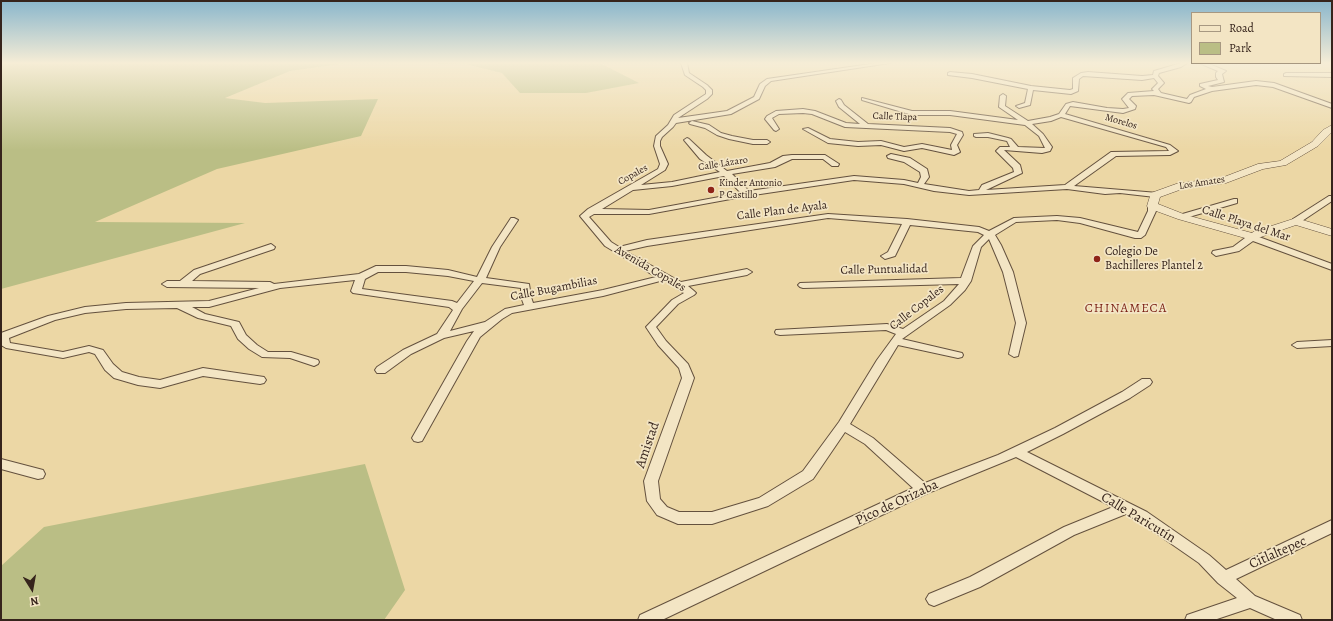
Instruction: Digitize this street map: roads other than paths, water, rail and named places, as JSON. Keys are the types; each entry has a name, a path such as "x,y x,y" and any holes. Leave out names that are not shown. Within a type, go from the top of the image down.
{"street":[{"path":"672,124 676,116 705,98 709,92"},
{"path":"672,124 729,113 756,98 759,92"},
{"path":"1019,106 1028,104 1029,92"},
{"path":"864,99 912,113 936,112 1027,123 1051,119 1061,115 1068,105 1073,104 1107,110 1123,111 1132,109 1133,106 1125,99 1130,94 1147,92 1185,101 1192,96 1205,92"},
{"path":"1293,92 1332,106"},
{"path":"984,193 982,189 985,187 1018,173 1017,167 1000,151 1002,148 1042,151 1048,150 1049,147 1041,135 1027,123 1002,106 1003,96"},
{"name":"Calle Tlapa","path":"828,141 858,144 881,142 904,149 922,146 949,153 956,152 954,146 960,134 950,130 868,127 840,106 839,101"},
{"path":"776,129 768,119 769,116 785,111 813,112 845,125 868,127"},
{"name":"Morelos","path":"1061,115 1168,146 1174,151 1170,153 1114,154 1067,187"},
{"name":"Calle Lázaro","path":"682,121 707,126 719,134 741,141 767,142"},
{"name":"Copales","path":"591,211 661,170 664,164 657,146 657,141 659,136 672,124"},
{"name":"Los Amates","path":"1155,195 1180,186 1226,180 1261,166 1280,164 1315,144 1332,128"},
{"path":"806,130 828,141 820,157 828,159 835,164"},
{"path":"976,135 988,135 1009,140 1015,148"},
{"path":"687,140 704,157 726,173 747,194"},
{"path":"891,156 907,160 918,166 924,172 925,177 920,186"},
{"name":"Calle Lázaro","path":"630,188 672,184 758,168 792,157 820,157"},
{"path":"591,211 649,212 747,194 854,178 889,180 950,191 984,193 1067,187 1105,192 1120,191 1155,195 1152,211 1141,235 1135,236 1080,221 1057,218 1014,220 994,232 1008,272 1021,323 1014,354"},
{"path":"1216,254 1236,249 1255,235 1296,221 1332,198"},
{"path":"1182,217 1234,201"},
{"name":"Calle Playa del Mar","path":"1152,206 1182,217 1255,235 1332,267"},
{"name":"Avenida Copales","path":"591,211 584,216 585,219 608,244 616,250 680,285 691,293 675,302 651,327"},
{"name":"Calle Plan de Ayala","path":"616,250 662,240 828,216 908,222 994,232"},
{"path":"441,336 458,310 457,309 480,280 496,247 514,220"},
{"path":"1296,221 1332,233"},
{"path":"885,256 892,254 908,222"},
{"name":"Calle Copales","path":"843,425 881,362 899,337 947,303 962,288 971,268 972,259 977,246 994,232"},
{"path":"183,284 197,272 271,247"},
{"path":"167,284 280,285 362,277 376,269 406,268 448,272 480,280 526,286 526,297 530,307"},
{"path":"680,285 747,272"},
{"path":"362,277 356,291 452,304 457,309"},
{"name":"Calle Bugambilias","path":"418,438 476,335 489,324 509,311 603,293 666,277"},
{"name":"Calle Puntualidad","path":"803,285 966,281"},
{"path":"260,380 203,372 160,384 138,381 118,375 109,366 99,352 89,349 63,355 6,345 2,337 52,318 85,310 126,306 209,304 280,285"},
{"path":"177,304 202,316 235,324 242,337 253,347 266,355 291,355 314,362"},
{"path":"381,370 407,352 441,336 489,324"},
{"name":"Amistad","path":"651,327 662,344 684,367 688,378 651,481 654,501 662,511 678,518 712,518 763,502 808,475 843,425"},
{"path":"780,332 886,328 897,330 899,337"},
{"name":"Calle Copales","path":"899,337 958,355"},
{"path":"1297,344 1332,344"},
{"name":"Pico de Orizaba","path":"646,620 923,489 1059,431 1126,395 1146,382"},
{"path":"843,425 869,441 923,489"},
{"name":"Calle Paricutín","path":"1015,451 1126,508 1204,559 1223,578 1250,601 1294,620"},
{"path":"1,464 38,474"},
{"path":"934,599 975,582 1069,531 1126,508"},
{"name":"Citlaltepec","path":"1223,578 1318,535 1332,526"},
{"path":"1194,620 1250,601"}],"place":[{"name":"Kinder Antonio P Castillo","path":"711,190"},
{"name":"Colegio De Bachilleres Plantel 2","path":"1097,259"}],"district":[{"name":"CHINAMECA","path":"1126,309"}]}
